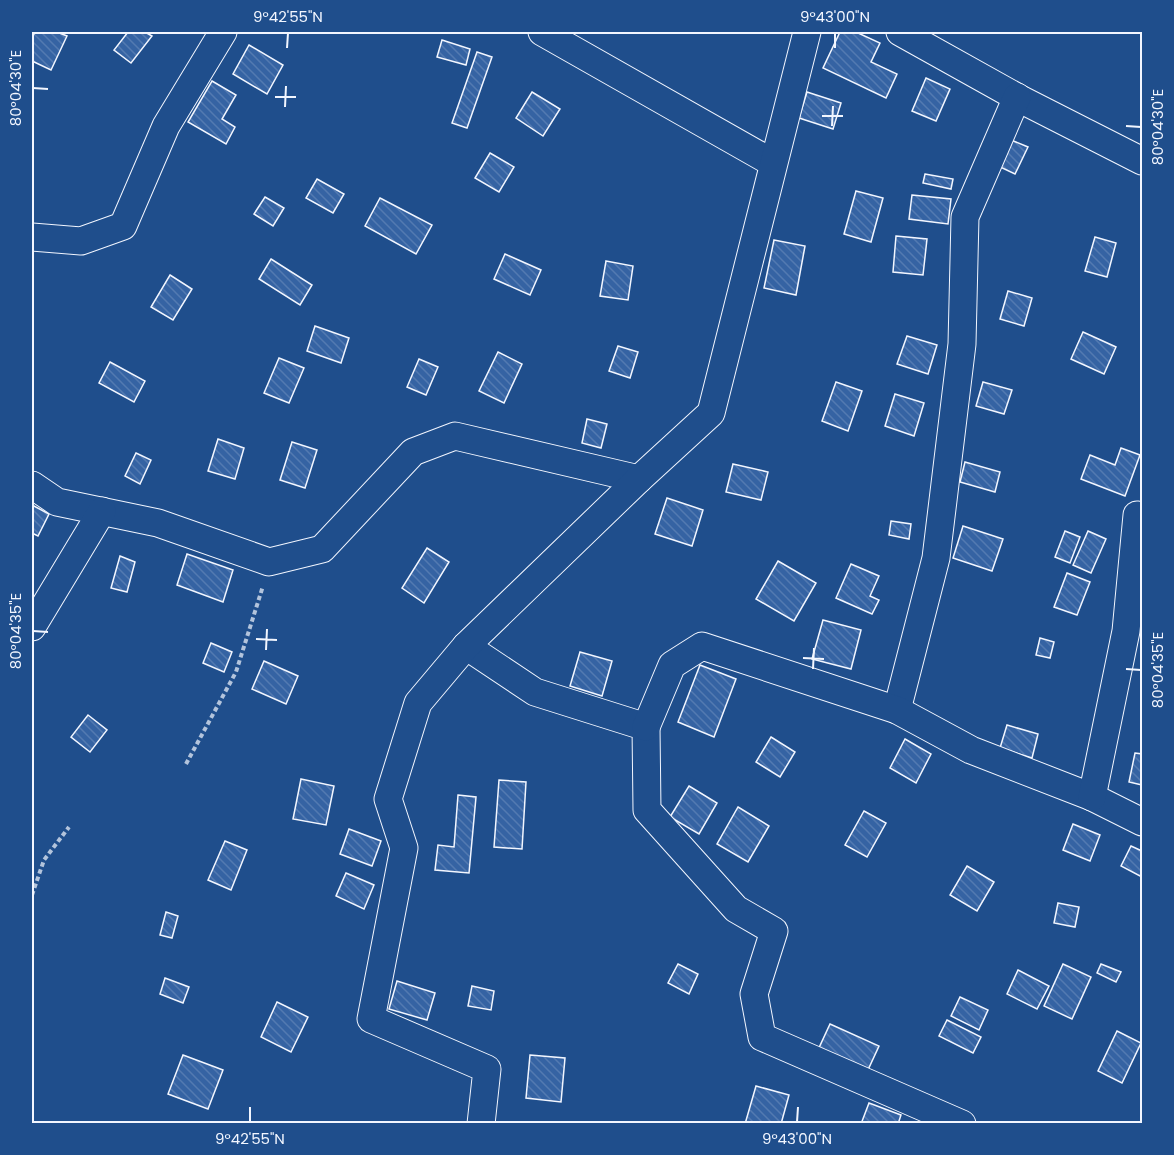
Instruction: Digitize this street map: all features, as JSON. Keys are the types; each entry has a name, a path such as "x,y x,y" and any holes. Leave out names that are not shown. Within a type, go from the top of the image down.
{"street":[{"path":"32,237 81,241 123,226 166,126 223,32"},
{"path":"542,32 773,163"},
{"path":"481,1124 487,1069 371,1019 404,848 388,799 418,703 466,646 711,412 807,32"},
{"path":"900,32 1017,97 1143,161"},
{"path":"897,710 936,558 962,344 965,217 1017,97"},
{"path":"32,485 57,502 158,523 269,562 322,549 413,452 455,436 639,479"},
{"path":"32,627 102,511"},
{"path":"1092,796 1126,631 1137,515 1143,516"},
{"path":"466,646 535,692 646,727"},
{"path":"962,1124 762,1037 754,994 774,931 736,909 647,810 646,727 672,665 702,646 897,710 971,750 1092,796 1143,822"}],"path":[{"path":"186,764 236,672 269,562"},
{"path":"32,895 44,860 69,827"}],"building":[{"path":"35,32 57,32 67,36 51,70 32,61 32,38"},
{"path":"128,32 145,32 152,36 131,63 114,50"},
{"path":"840,32 856,32 880,43 871,62 897,74 886,98 823,68"},
{"path":"442,40 470,49 466,65 437,57"},
{"path":"249,45 283,65 267,94 233,74"},
{"path":"477,52 492,57 467,128 452,123"},
{"path":"926,78 950,89 936,121 912,111"},
{"path":"212,81 236,95 222,119 235,127 226,144 188,122"},
{"path":"532,92 560,109 543,136 516,118"},
{"path":"807,92 841,103 833,129 799,118"},
{"path":"1011,140 1028,147 1015,174 998,166"},
{"path":"490,153 514,167 499,192 475,178"},
{"path":"925,174 953,179 951,189 923,183"},
{"path":"317,179 344,194 333,213 306,198"},
{"path":"856,191 883,198 871,242 844,234"},
{"path":"912,195 951,199 948,224 909,219"},
{"path":"265,197 284,208 273,226 254,214"},
{"path":"380,198 432,225 416,254 365,226"},
{"path":"896,236 927,239 923,275 893,272"},
{"path":"1095,237 1116,243 1107,277 1085,271"},
{"path":"774,240 805,246 796,295 764,288"},
{"path":"505,254 541,270 530,295 494,279"},
{"path":"271,259 312,285 300,305 259,279"},
{"path":"606,261 633,266 628,300 600,296"},
{"path":"170,275 192,289 173,320 151,307"},
{"path":"1008,291 1032,298 1024,326 1000,319"},
{"path":"315,326 349,338 341,363 307,351"},
{"path":"1083,332 1116,347 1104,374 1071,359"},
{"path":"907,336 937,345 928,374 897,364"},
{"path":"618,346 638,352 630,378 609,371"},
{"path":"498,352 522,364 504,403 479,391"},
{"path":"279,358 304,368 289,403 264,393"},
{"path":"419,359 438,367 426,395 407,387"},
{"path":"110,362 145,381 134,402 99,383"},
{"path":"836,382 862,391 848,431 822,421"},
{"path":"983,382 1012,390 1004,414 976,406"},
{"path":"895,394 924,403 914,436 885,426"},
{"path":"587,419 607,424 601,448 582,443"},
{"path":"218,439 244,448 235,479 208,471"},
{"path":"292,442 317,450 305,488 280,480"},
{"path":"1121,448 1140,455 1125,496 1081,479 1090,455 1115,465"},
{"path":"136,453 151,460 140,484 125,476"},
{"path":"965,462 1000,472 995,492 960,482"},
{"path":"733,464 768,472 761,500 726,492"},
{"path":"667,498 703,510 692,546 655,534"},
{"path":"32,505 49,514 38,536 32,533"},
{"path":"891,521 911,524 909,539 889,535"},
{"path":"963,526 1003,539 992,571 953,558"},
{"path":"1065,531 1080,537 1070,563 1055,557"},
{"path":"1088,531 1106,539 1091,573 1073,565"},
{"path":"427,548 449,562 424,603 402,588"},
{"path":"187,554 233,570 223,602 177,585"},
{"path":"120,556 135,562 127,592 111,588"},
{"path":"778,561 816,583 794,621 756,599"},
{"path":"851,564 879,576 870,596 879,600 872,614 836,598"},
{"path":"1067,573 1090,582 1077,615 1054,607"},
{"path":"823,620 861,630 851,669 812,659"},
{"path":"1040,638 1054,642 1050,658 1036,655"},
{"path":"211,643 232,652 224,672 203,663"},
{"path":"580,652 612,661 602,696 570,686"},
{"path":"264,661 298,676 286,704 252,689"},
{"path":"700,665 736,679 714,737 678,722"},
{"path":"88,715 107,730 90,752 71,737"},
{"path":"1007,725 1038,734 1032,758 1000,748"},
{"path":"771,737 795,752 780,777 756,762"},
{"path":"905,739 931,754 916,783 890,768"},
{"path":"1135,753 1142,754 1142,785 1129,782"},
{"path":"301,779 334,786 326,825 293,819"},
{"path":"499,780 526,782 522,849 494,847"},
{"path":"689,786 717,803 699,834 670,817"},
{"path":"458,795 476,797 469,873 435,870 438,845 454,847"},
{"path":"738,807 769,826 748,862 717,844"},
{"path":"864,811 886,823 867,857 845,845"},
{"path":"1073,824 1100,835 1090,861 1063,850"},
{"path":"349,829 381,841 372,866 340,854"},
{"path":"225,841 247,850 231,890 208,880"},
{"path":"1131,846 1142,851 1140,876 1121,866"},
{"path":"967,866 994,882 977,911 950,895"},
{"path":"346,873 374,885 364,909 336,896"},
{"path":"1058,903 1079,907 1075,927 1054,923"},
{"path":"166,912 178,916 172,938 160,935"},
{"path":"678,964 698,974 689,994 668,983"},
{"path":"1063,964 1091,977 1072,1019 1044,1006"},
{"path":"1101,964 1121,972 1116,982 1097,973"},
{"path":"1018,970 1049,986 1037,1009 1007,994"},
{"path":"165,978 189,987 183,1003 160,994"},
{"path":"397,981 435,993 427,1020 389,1009"},
{"path":"472,986 494,991 491,1010 468,1006"},
{"path":"960,997 988,1010 979,1030 951,1016"},
{"path":"277,1002 308,1017 291,1052 261,1037"},
{"path":"947,1020 981,1037 973,1053 939,1036"},
{"path":"830,1024 879,1046 867,1072 818,1050"},
{"path":"1117,1031 1141,1043 1122,1083 1098,1071"},
{"path":"183,1055 223,1070 208,1109 168,1094"},
{"path":"530,1055 565,1058 561,1102 526,1098"},
{"path":"756,1086 789,1095 781,1124 745,1124"},
{"path":"869,1103 901,1115 898,1124 861,1124"}]}
